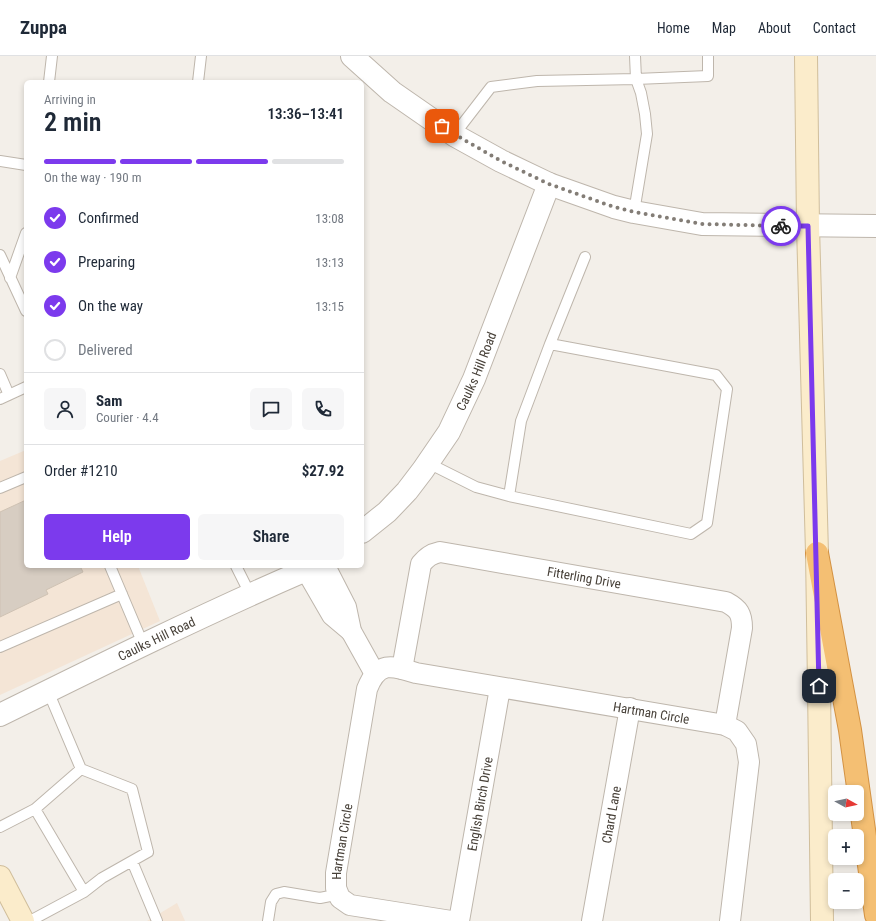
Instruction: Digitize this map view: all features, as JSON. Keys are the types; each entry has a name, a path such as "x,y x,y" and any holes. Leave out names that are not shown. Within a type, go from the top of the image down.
{"highway":[{"path":"817,553 850,730 876,915"}],"main road":[{"path":"806,56 808,226 817,553 822,918"},
{"path":"1,882 23,921"}],"street":[{"path":"352,56 392,92 454,134 501,161 549,184 614,207 702,224 876,226"},
{"name":"Caulks Hill Road","path":"364,530 387,512 407,491 449,432 474,379 549,184"},
{"name":"Fitterling Drive","path":"402,669 421,564 426,557 440,552 726,602 734,606 740,612 742,628 725,725"},
{"name":"Caulks Hill Road","path":"0,715 143,644 250,594 313,568"},
{"path":"315,568 332,615 351,631 375,674"},
{"name":"Hartman Circle","path":"451,921 350,905 340,898 336,888 336,873 367,689 375,674 381,669 388,667 500,688 630,708 725,725 738,731 746,744 749,762 730,921"},
{"name":"English Birch Drive","path":"459,921 500,688"},
{"name":"Chard Lane","path":"592,921 630,708"}],"lane":[{"path":"49,80 52,56"},
{"path":"198,80 201,56"},
{"path":"634,212 646,134 646,114 636,79 635,56"},
{"path":"454,134 491,87 537,81 708,76 708,56"},
{"path":"0,161 24,165"},
{"path":"10,278 24,240"},
{"path":"0,255 24,306"},
{"path":"509,496 521,421 585,257"},
{"path":"428,463 476,487 509,496 691,534 707,523 727,389 716,375 550,344"},
{"path":"0,374 5,397 24,388"},
{"path":"0,488 24,478"},
{"path":"111,568 143,644"},
{"path":"237,568 250,594"},
{"path":"0,647 122,594"},
{"path":"30,921 84,892 102,878 148,852 132,789 80,769 48,691"},
{"path":"0,827 35,809 80,769"},
{"path":"35,809 84,892"},
{"path":"132,861 157,921"},
{"path":"268,921 271,902 276,894 284,892 320,898 330,896 338,892"}],"shaded area":[{"path":"24,451 24,568 139,568 160,621 0,695 0,461"},
{"path":"177,903 185,921 147,921"}],"building":[{"path":"24,501 24,568 81,568 83,572 46,590 48,594 0,617 0,512"}],"way so far":[{"path":"442,126 501,161 549,184 614,207 702,224 781,226"}],"route":[{"path":"781,226 808,226 819,686"}]}
